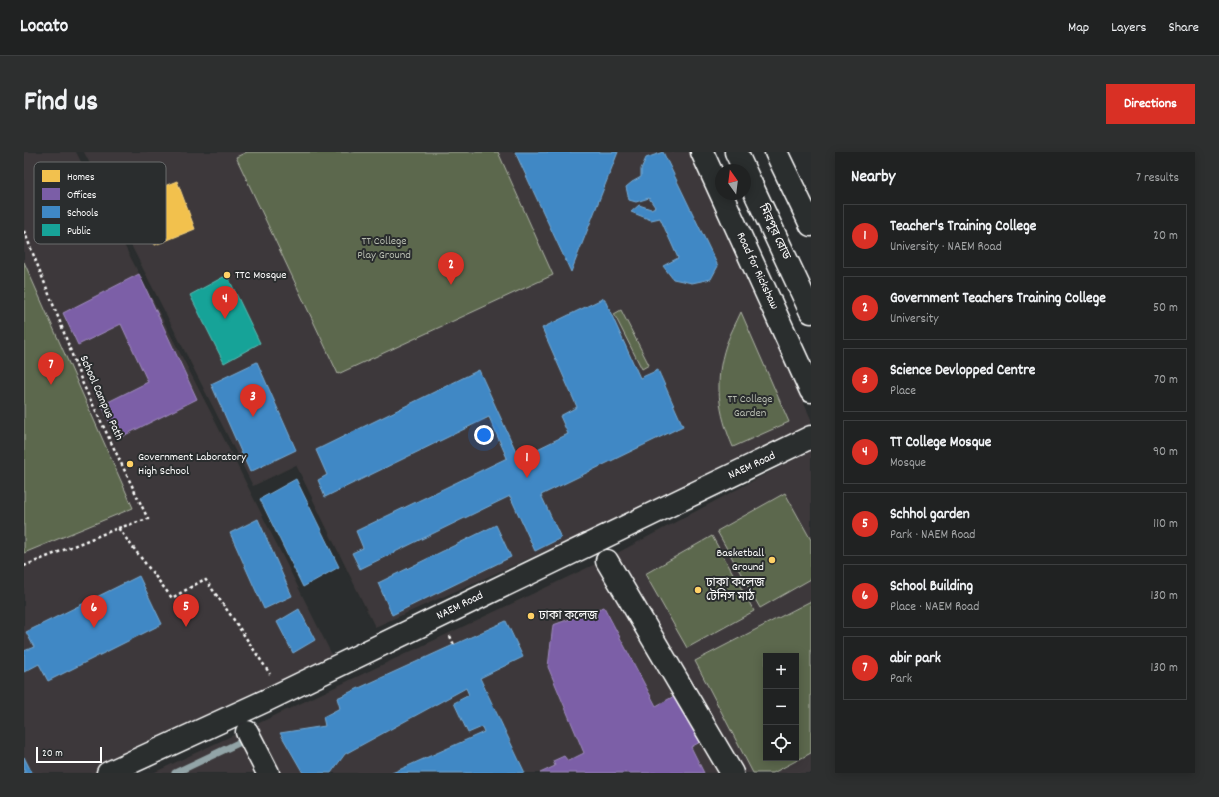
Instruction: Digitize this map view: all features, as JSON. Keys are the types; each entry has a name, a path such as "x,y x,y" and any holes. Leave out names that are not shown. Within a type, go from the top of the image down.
{"main road":[{"name":"Road for Rickshaw","path":"702,152 811,391"},
{"name":"মিরপুর রোড","path":"736,152 811,312"},
{"path":"776,152 811,225"},
{"name":"NAEM Road","path":"108,773 282,693 811,437"},
{"path":"607,562 732,773"},
{"path":"246,732 268,773"}],"path":[{"name":"School Campus Path","path":"24,231 82,382 148,519 118,528 24,566"},
{"path":"118,528 172,598 205,579 282,693"},
{"path":"450,636 454,645"}],"shaded area":[{"name":"Government Laboratory High School","path":"24,152 76,152 81,162 34,162 34,244 124,244 210,411 334,659 262,696 96,773 24,773"},
{"path":"84,152 691,152 811,419 811,433 375,627 296,465 253,486 131,244 166,244 166,162 89,162"},
{"name":"ঢাকা কলেজ","path":"811,450 811,601 695,661 753,773 704,773 691,747 656,706 603,607 553,625 548,667 584,753 568,761 563,756 553,761 555,766 540,773 525,773 480,678 523,657 505,621 337,698 340,708 323,717 325,726 280,733 303,773 153,773 606,559"},
{"path":"466,688 469,695 454,703 468,733 482,727 484,732 392,773 331,773 345,754"},
{"path":"811,753 811,773 773,773 796,761 799,761 799,759"}],"green space":[{"name":"TT College Play Ground","path":"247,152 498,152 553,275 338,374 236,157"},
{"path":"24,262 133,508 24,553"},
{"path":"621,310 649,365 642,369 614,314"},
{"name":"TT College Garden","path":"741,312 789,422 733,447 721,409 719,384 722,359 726,345"},
{"name":"Basketball Ground","path":"785,493 811,540 811,579 760,608 717,531"},
{"name":"ঢাকা কলেজ টেনিস মাঠ","path":"712,536 754,611 687,648 645,574"},
{"path":"811,601 811,753 799,759 799,653 763,653 763,761 796,761 773,773 753,773 695,661"}],"building: Homes":[{"path":"177,181 195,229 166,241 166,185"}],"building: Offices":[{"path":"139,274 197,399 117,439 102,405 148,382 121,324 78,345 63,313"},
{"path":"604,607 656,706 678,694 702,741 691,747 704,773 540,773 555,766 553,761 564,756 568,761 584,753 548,667 553,625"}],"building: Schools":[{"path":"515,152 618,152 571,272"},
{"path":"663,152 718,266 711,279 692,283 673,279 663,266 678,258 660,218 651,220 631,212 639,205 651,209 655,207 649,198 636,202 629,200 626,187 641,177 641,169 646,158"},
{"path":"604,298 640,378 658,370 683,426 541,495 561,538 535,551 510,496 360,569 352,553 363,548 356,531 507,458 489,417 325,497 318,480 327,475 316,450 479,370 519,458 568,434 560,416 577,407 542,328"},
{"path":"257,362 296,450 250,472 211,384"},
{"path":"296,479 339,567 303,587 260,499"},
{"path":"258,519 292,596 264,609 230,533"},
{"path":"496,525 511,557 392,615 378,583"},
{"path":"139,576 162,624 48,681 39,664 24,672 24,651 34,647 26,632"},
{"path":"299,609 315,640 293,653 277,622"},
{"path":"506,621 523,657 480,678 525,773 392,773 484,732 482,727 468,733 454,703 469,695 466,688 345,754 331,773 303,773 280,733 325,726 323,717 340,708 337,698"},
{"path":"24,757 32,773 24,773"}],"building: Public":[{"path":"227,275 260,343 224,363 190,295"}],"waterway":[{"path":"175,773 249,738"}],"place":[{"name":"TTC Mosque","path":"227,275"},
{"name":"Government Teachers Training College","path":"451,285"},
{"name":"TT College Mosque","path":"225,319"},
{"name":"abir park","path":"51,385"},
{"name":"Science Devlopped Centre","path":"253,417"},
{"name":"Government Laboratory High School","path":"130,464"},
{"name":"Teacher's Training College","path":"527,478"},
{"name":"Basketball Ground","path":"772,560"},
{"name":"ঢাকা কলেজ টেনিস মাঠ","path":"698,590"},
{"name":"ঢাকা কলেজ","path":"531,616"},
{"name":"Schhol garden","path":"186,627"},
{"name":"School Building","path":"94,628"}]}
